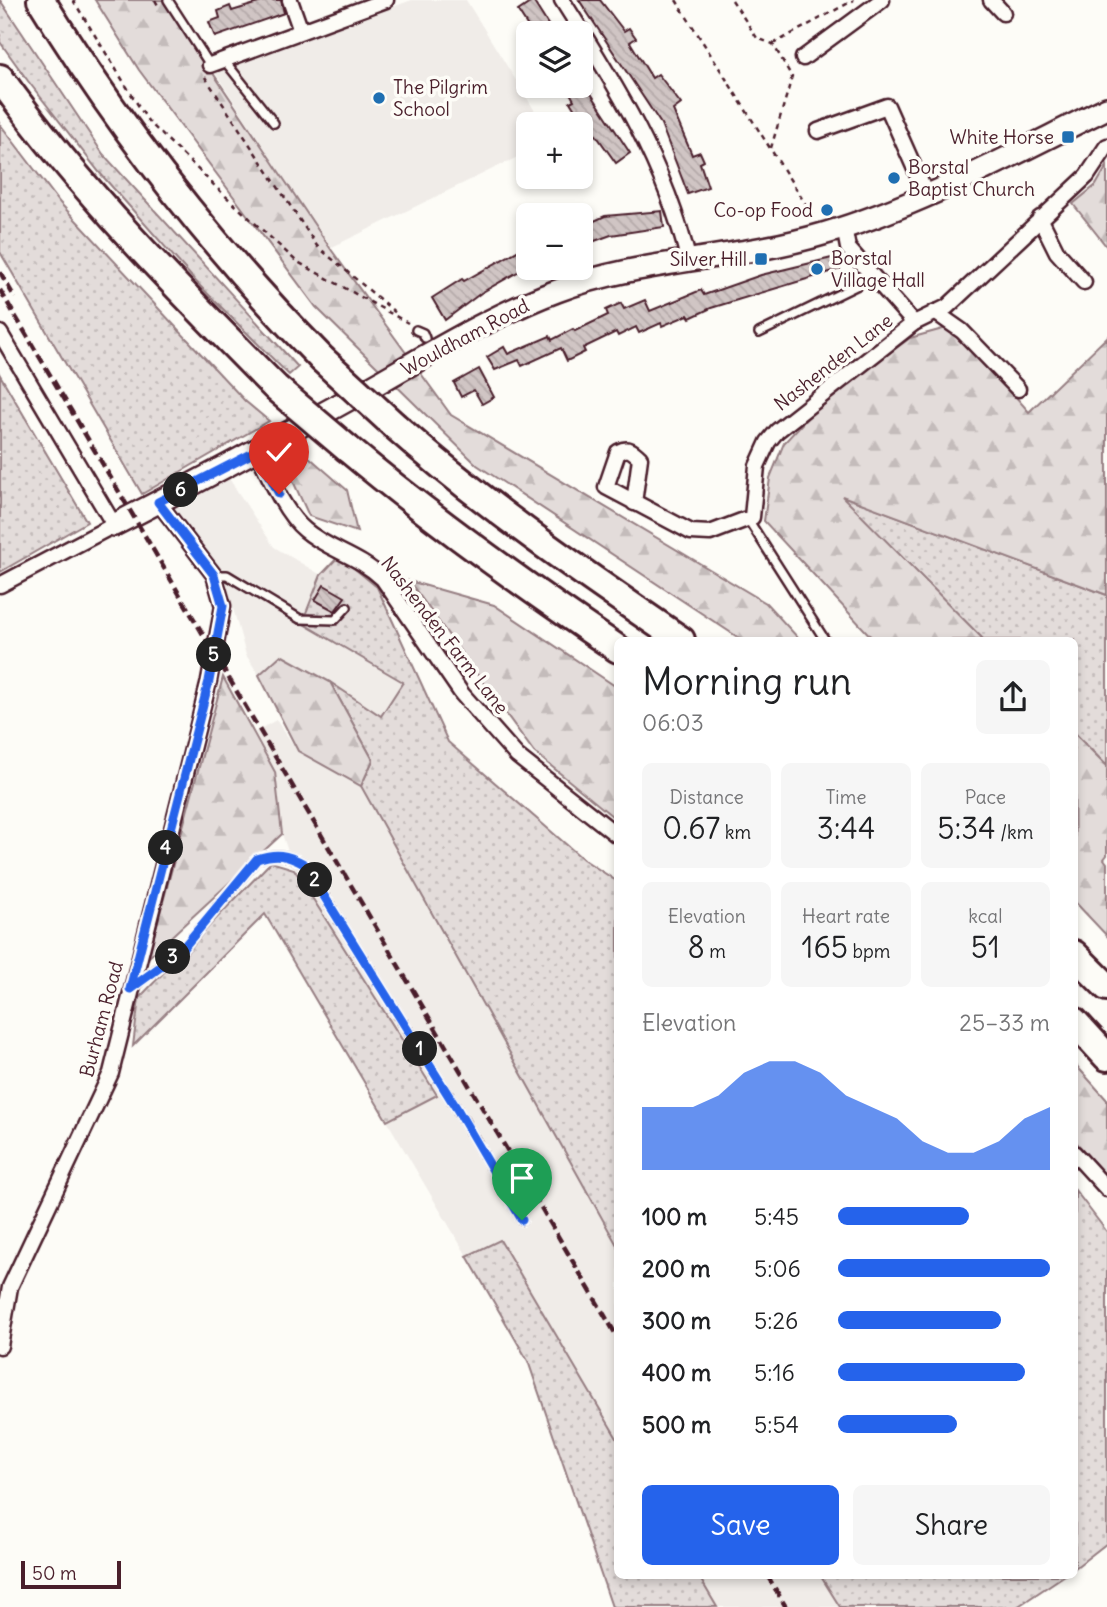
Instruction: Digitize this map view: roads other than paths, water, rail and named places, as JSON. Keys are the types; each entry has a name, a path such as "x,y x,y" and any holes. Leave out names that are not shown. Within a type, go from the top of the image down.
{"highway":[{"path":"41,0 136,125 254,290 322,359 472,491 533,538 677,637"},
{"path":"0,78 72,170 150,261 276,388 442,525 614,646"},
{"path":"1078,958 1107,987"},
{"path":"1078,1025 1107,1057"}],"street":[{"path":"290,0 301,31"},
{"path":"562,0 605,66 650,147 689,262"},
{"path":"803,58 882,0"},
{"path":"990,0 1003,13"},
{"path":"211,64 380,1"},
{"path":"818,131 887,106 926,194"},
{"name":"Wouldham Road","path":"114,525 257,451 434,350 539,298 606,276 778,246 834,230 926,194 1107,108"},
{"name":"Nashenden Lane","path":"749,520 754,512 757,466 768,442 777,431 914,323 947,306 1087,176 1107,146"},
{"path":"1040,218 1057,252 1084,282"},
{"path":"834,230 872,278 914,323"},
{"path":"935,312 962,331 1018,389"},
{"path":"0,333 114,525 0,585"},
{"name":"Nashenden Farm Lane","path":"257,451 279,494 304,530 367,564 383,579 462,694 517,756 614,833"},
{"name":"Burham Road","path":"0,1346 10,1287 111,1073 209,681 223,606 214,575 158,502"},
{"path":"634,503 691,533 710,533 749,520"},
{"path":"1078,1157 1107,1189"}],"lane":[{"path":"168,0 211,64 274,123"},
{"path":"759,333 872,278"},
{"path":"416,330 423,333 425,338"},
{"path":"749,520 823,637"},
{"path":"214,575 227,575 300,619 335,620 347,607"},
{"path":"130,989 178,954 257,859 276,853 304,864 457,1109 522,1220"}],"railway":[{"path":"0,272 15,298"},
{"path":"0,290 614,1331"},
{"path":"769,1579 786,1607"}],"place":[{"name":"The Pilgrim School","path":"379,98"},
{"name":"White Horse","path":"1068,137"},
{"name":"Borstal Baptist Church","path":"894,178"},
{"name":"Co-op Food","path":"827,210"},
{"name":"Silver Hill","path":"761,259"},
{"name":"Borstal Village Hall","path":"817,269"}]}
